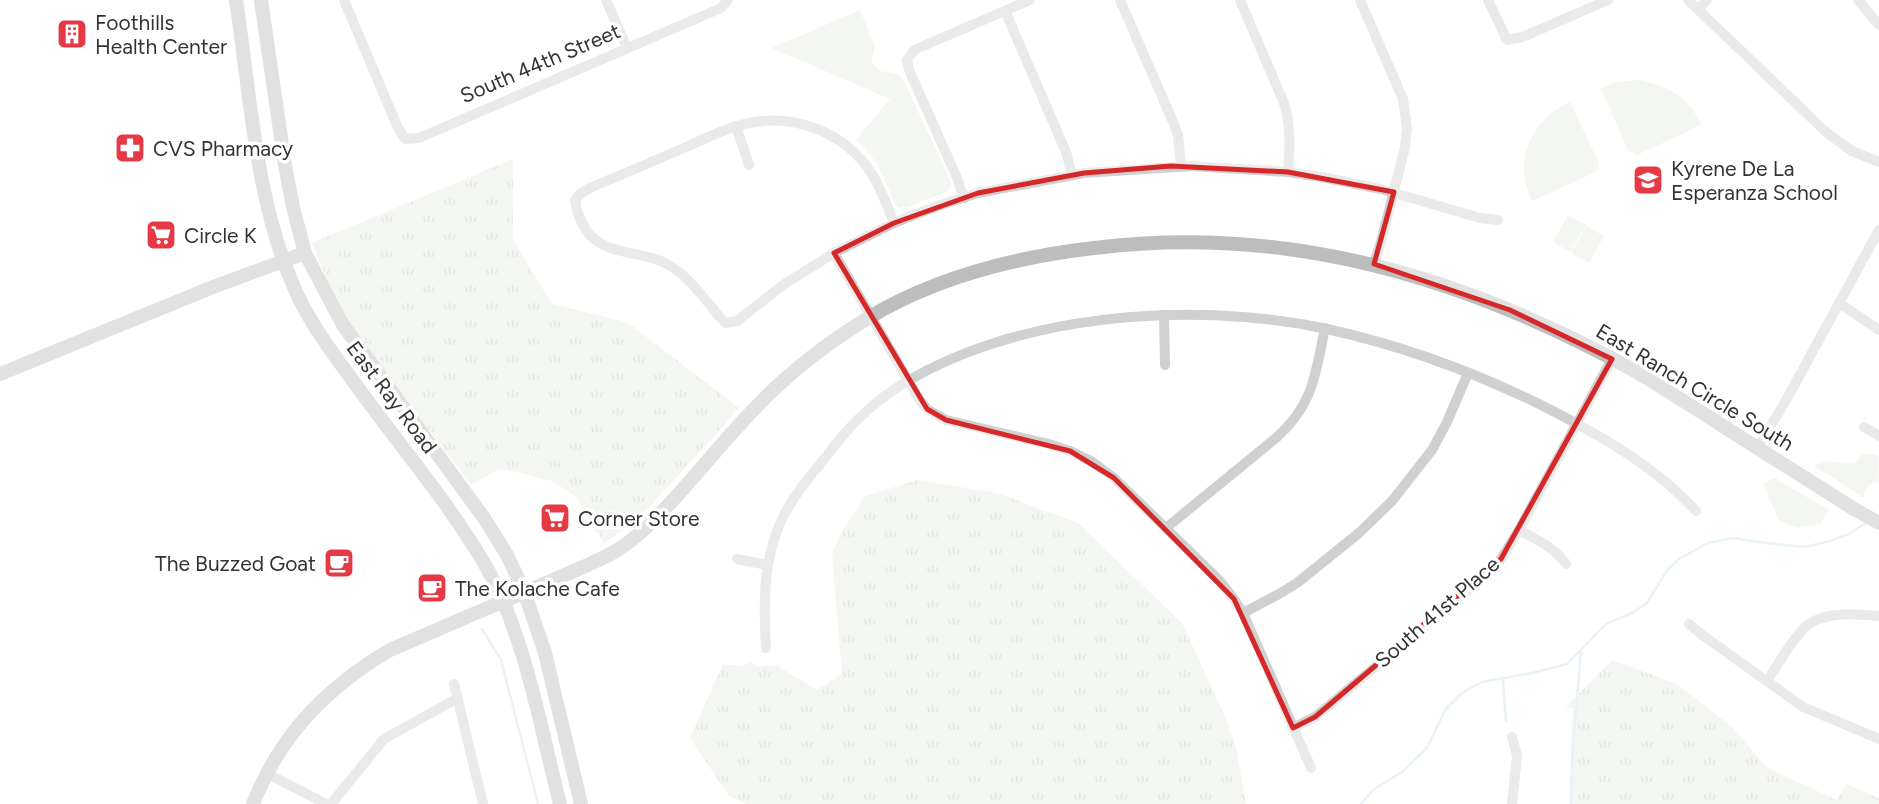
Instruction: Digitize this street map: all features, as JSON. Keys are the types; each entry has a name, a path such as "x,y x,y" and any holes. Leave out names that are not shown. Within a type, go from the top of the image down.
{"street":[{"name":"East Ray Road","path":"236,0 261,174 283,261 321,337 465,533 486,566 513,596 545,653 581,804"},
{"name":"East Ray Road","path":"261,0 285,166 305,253 343,325 485,518 507,555 524,663 560,804"},
{"name":"South 44th Street","path":"344,0 405,139 419,138 721,8 728,1"},
{"path":"606,0 626,48"},
{"path":"964,198 907,60 914,50 1030,0"},
{"path":"1120,0 1174,124 1178,135 1181,166"},
{"path":"1240,0 1284,103 1290,143 1289,172"},
{"path":"1360,0 1403,99 1406,128 1394,192 1374,264"},
{"path":"1488,0 1507,40 1523,37 1608,0"},
{"path":"1688,0 1826,132 1852,151 1879,162"},
{"path":"1699,9 1707,0"},
{"path":"1858,0 1879,25"},
{"path":"1005,11 1066,152 1072,175"},
{"path":"894,223 872,175 846,145 824,131 777,120 736,126 592,187 575,200 578,215 593,239 610,249 666,263 687,279 726,323 737,321 783,285 834,253 894,223 937,206 992,190 1072,175 1181,166 1289,172 1394,192 1480,218 1498,220"},
{"path":"736,126 749,165"},
{"path":"1758,448 1879,230"},
{"name":"East Ranch Circle South","path":"253,804 266,773 303,719 338,684 390,650 588,565 634,538 656,518 759,403 795,370 833,341 871,317 923,291 957,278 1051,253 1166,242 1242,243 1374,264 1437,282 1510,310 1612,359 1879,523"},
{"path":"0,374 212,287 305,253"},
{"path":"834,253 919,400 935,415 1049,444 1091,461 1114,478 1220,581 1243,612 1311,768"},
{"path":"1839,303 1879,330"},
{"path":"1164,315 1166,365"},
{"path":"766,648 764,605 767,565 783,516 834,445 862,415 908,381 959,356 1027,334 1099,321 1164,315 1250,317 1325,328 1392,345 1522,396 1576,424 1636,460 1676,491 1696,511"},
{"path":"1166,528 1276,438 1294,419 1311,389 1325,328"},
{"name":"South 41st Place","path":"1293,728 1315,717 1478,582 1501,559 1612,359"},
{"path":"1243,612 1297,583 1359,533 1392,501 1432,450 1468,373"},
{"path":"1864,427 1879,436"},
{"path":"1519,530 1549,546 1566,564"},
{"path":"737,559 767,565"},
{"path":"1766,681 1808,625 1822,618 1879,615"},
{"path":"1689,624 1803,707 1879,739"},
{"path":"454,684 483,804"},
{"path":"266,773 329,804 384,739 458,698"},
{"path":"1512,737 1517,756 1512,804"}],"highlighted area":[{"path":"1171,166 1288,172 1394,192 1374,264 1510,310 1612,359 1501,559 1315,717 1293,728 1234,599 1114,478 1070,451 946,420 927,409 834,253 894,223 978,193 1084,173"}],"green space":[{"path":"860,10 875,47 871,62 880,71 898,74 904,82 951,185 948,191 913,205 899,208 895,205 870,154 855,141 890,99 772,48"},
{"path":"1638,80 1659,85 1683,99 1701,125 1637,155 1628,150 1601,89 1615,82"},
{"path":"1570,102 1599,163 1596,172 1532,201 1524,171 1529,143 1545,119"},
{"path":"513,159 513,240 552,304 631,325 739,408 647,510 604,543 574,495 552,481 499,469 471,485 360,339 322,268 312,243"},
{"path":"1568,215 1586,225 1570,252 1553,242"},
{"path":"1586,226 1604,236 1589,263 1571,253"},
{"path":"1863,454 1878,455 1879,482 1866,489 1863,498 1814,467 1822,461 1854,463"},
{"path":"1774,478 1829,510 1820,524 1797,528 1779,521 1763,484"},
{"path":"918,480 997,493 1078,523 1182,623 1227,721 1236,747 1246,804 746,804 729,796 690,738 723,664 743,666 751,662 759,667 776,665 817,690 842,673 832,556 839,536 865,496"},
{"path":"1612,660 1677,684 1732,727 1767,768 1837,800 1846,784 1879,798 1879,804 1569,804 1573,708 1566,707"}],"waterway":[{"path":"1361,804 1374,789 1402,772 1427,748 1445,710 1463,692 1482,682 1567,664 1606,624 1647,603 1668,569 1679,559 1708,543 1732,538 1805,547 1849,534 1867,522"},
{"path":"482,629 501,660 538,804"},
{"path":"1571,804 1581,650"},
{"path":"1503,680 1506,722"}],"place":[{"name":"Foothills Health Center","path":"72,34"},
{"name":"CVS Pharmacy","path":"130,148"},
{"name":"Kyrene De La Esperanza School","path":"1648,180"},
{"name":"Circle K","path":"161,235"},
{"name":"Corner Store","path":"555,518"},
{"name":"The Buzzed Goat","path":"339,563"},
{"name":"The Kolache Cafe","path":"432,588"}]}
